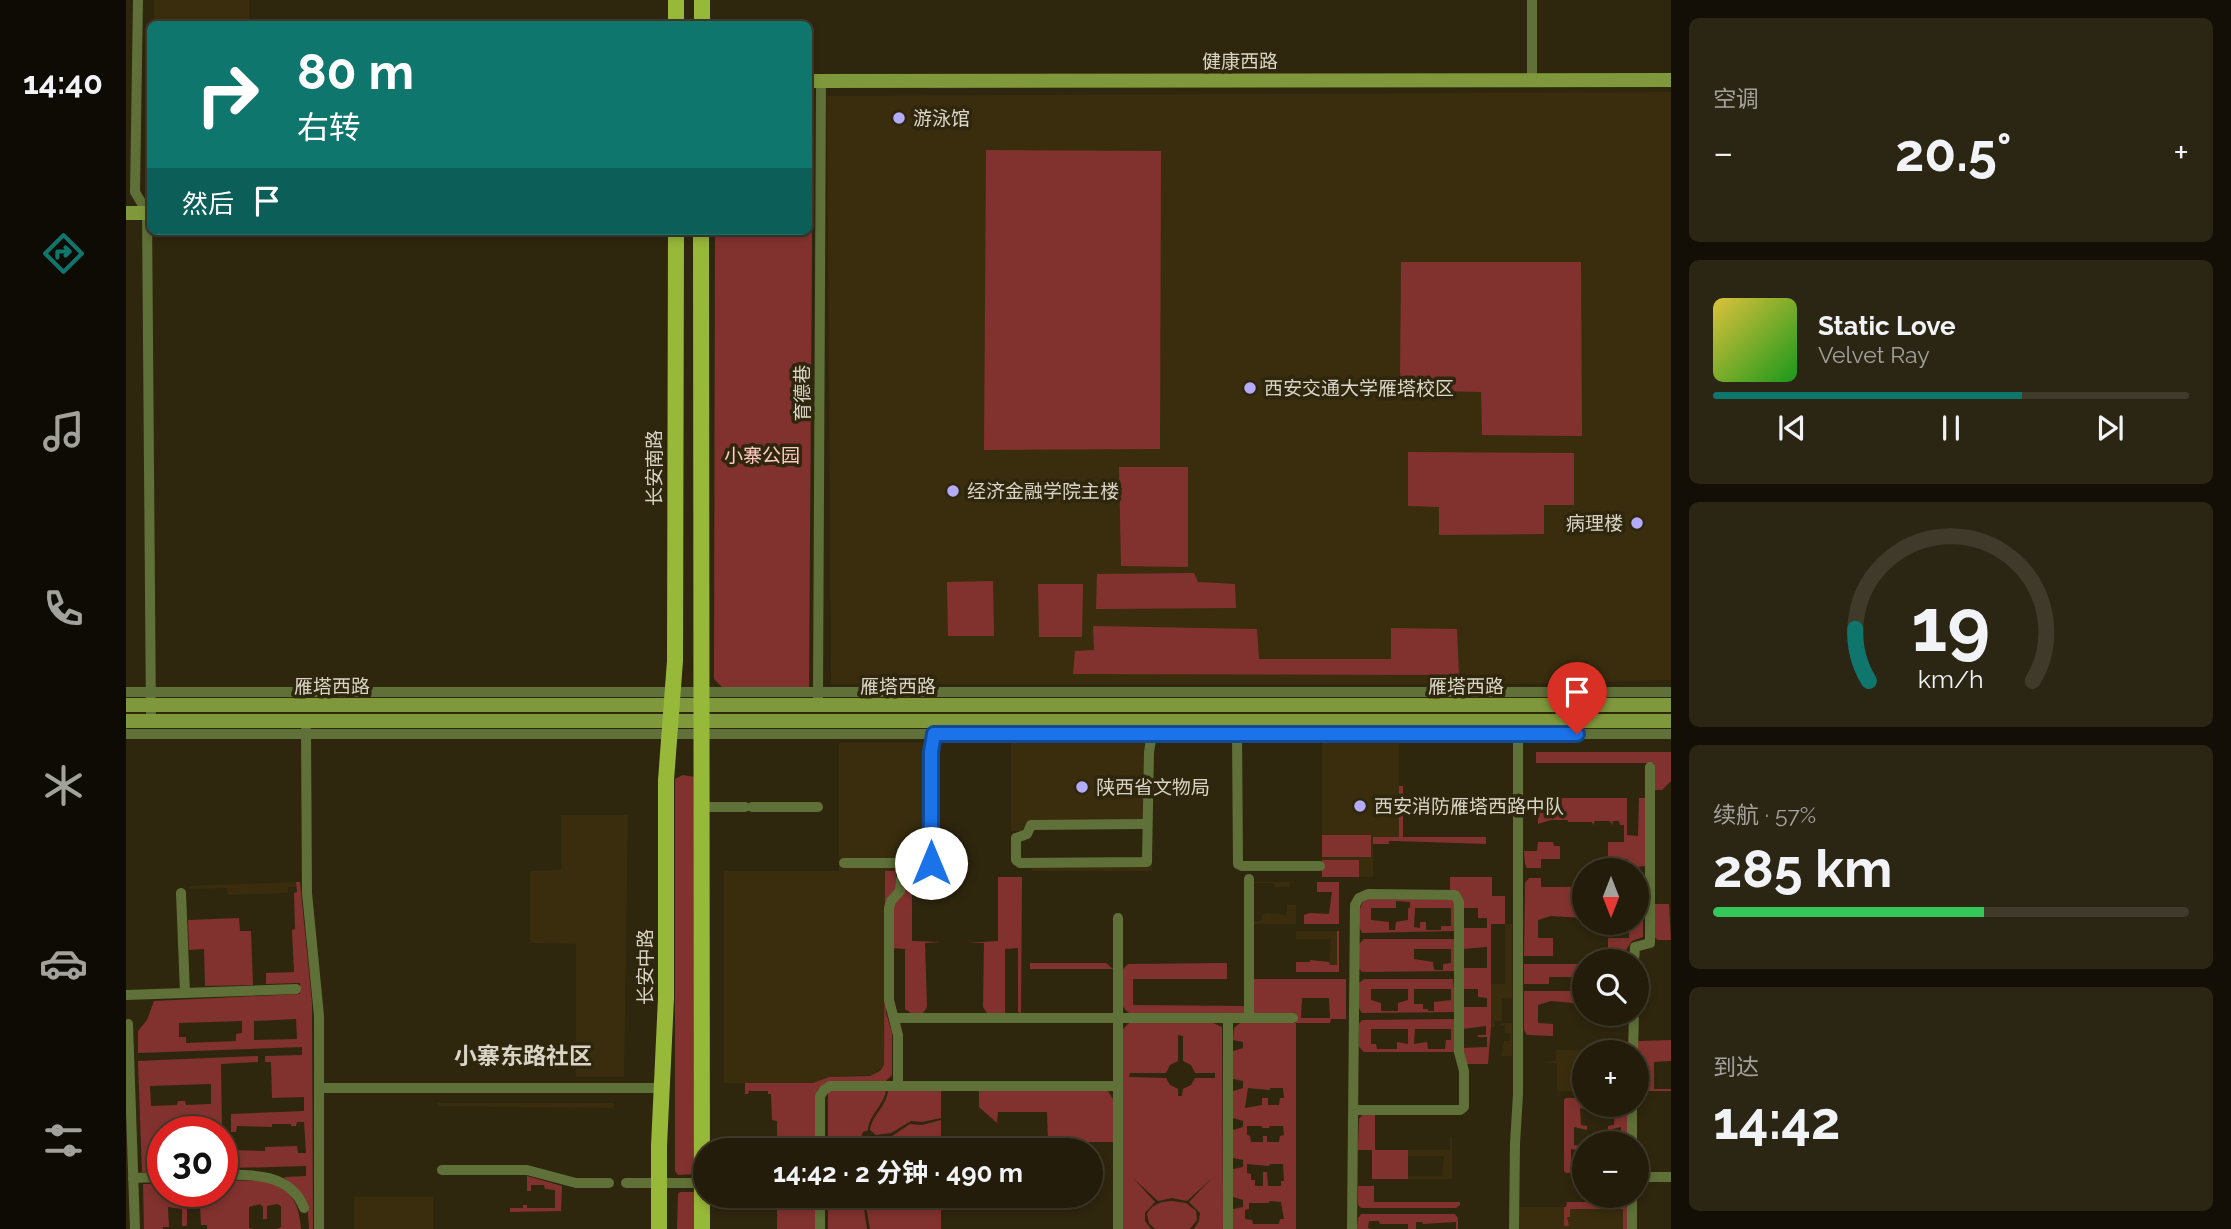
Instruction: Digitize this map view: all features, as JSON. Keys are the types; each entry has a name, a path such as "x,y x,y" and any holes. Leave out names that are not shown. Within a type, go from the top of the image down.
{"main road":[{"path":"676,0 676,21"},
{"path":"702,0 702,21"},
{"name":"健康西路","path":"815,81 1671,80"},
{"path":"126,213 147,212"},
{"name":"长安南路","path":"671,713 676,235"},
{"path":"701,235 704,1138"},
{"name":"雁塔西路","path":"126,705 151,698 671,713 1518,727 1671,721"},
{"name":"雁塔西路","path":"701,713 818,698 1671,705"},
{"name":"雁塔西路","path":"126,721 306,727 671,713"},
{"name":"长安中路","path":"659,1229 666,986 666,780 671,713"},
{"path":"702,1229 703,1208"}],"street":[{"path":"138,0 135,192 147,209"},
{"path":"1532,0 1532,80"},
{"name":"育德巷","path":"815,81 818,698"},
{"path":"149,235 151,721"},
{"path":"126,692 151,698"},
{"path":"818,698 1671,692"},
{"path":"671,713 701,713 934,734 1237,734 1518,727 1671,734"},
{"path":"126,734 306,727 306,877 318,1001 319,1229"},
{"path":"1514,1229 1518,1094 1518,727"},
{"path":"844,863 931,863 931,752 934,734"},
{"path":"1142,824 1031,825 1027,834 1016,838 1016,860 1020,863 1147,862 1149,752 1152,734"},
{"path":"1237,734 1238,864 1320,866"},
{"path":"1635,949 1650,943 1650,766"},
{"path":"702,807 818,807"},
{"path":"898,1086 898,1035 889,1000 889,908 891,901 900,891 901,879 908,874"},
{"path":"1249,879 1249,1018"},
{"path":"181,893 185,993"},
{"path":"1352,1229 1356,903 1367,894 1455,895 1459,902 1459,1052 1464,1071 1464,1107 1460,1110 1354,1110"},
{"path":"1118,918 1118,1229"},
{"path":"126,995 296,989"},
{"path":"894,1018 1293,1018"},
{"path":"1228,1018 1228,1229"},
{"path":"128,1024 135,1229"},
{"path":"820,1138 820,1096 826,1088 833,1086 1118,1086"},
{"path":"319,1088 662,1088"},
{"path":"442,1170 527,1170 576,1183 609,1183"},
{"path":"238,1174 272,1178 293,1191 304,1208"},
{"path":"1649,1177 1671,1177"},
{"path":"134,1178 147,1178"},
{"path":"626,1183 693,1183"},
{"path":"820,1208 820,1229"},
{"path":"1632,1208 1632,1229"}],"shaded area":[{"path":"154,0 249,0 249,21 154,21"},
{"name":"西安交通大学雁塔校区","path":"1671,92 1671,680 1504,684 831,684 827,96"},
{"path":"839,743 934,743 934,871 885,871 884,1065 874,1075 829,1077 813,1083 724,1083 724,871 839,871"},
{"name":"陕西省文物局","path":"1011,743 1152,743 1152,828 1023,828 1023,831 1011,831"},
{"name":"西安消防雁塔西路中队","path":"1322,743 1399,743 1399,837 1373,837 1373,877 1322,877"},
{"path":"561,815 628,815 624,1077 576,1077 576,944 530,943 530,871 561,870"},
{"path":"1031,866 1152,866 1152,871 1032,871"},
{"path":"296,882 296,887 288,887 288,893 228,895 227,888 189,889 189,886"},
{"path":"1253,882 1296,882 1289,883 1289,887 1275,887 1275,883 1254,883 1254,921 1261,921 1262,915 1268,913 1287,915 1287,905 1296,905 1296,924 1253,924"},
{"path":"1505,924 1512,924 1512,998 1502,999 1502,1023 1512,1023 1512,1056 1501,1056 1504,1041 1510,1041 1510,1033 1505,1033 1505,1025 1501,1025 1501,1021 1495,1021 1495,1027 1491,1027 1491,984 1505,984"},
{"path":"1296,931 1337,931 1337,965 1329,965 1331,939 1296,939"},
{"path":"1556,1050 1572,1050 1572,1091 1557,1091 1557,1063 1540,1063 1556,1061"},
{"path":"438,1103 614,1103 614,1108 438,1106"},
{"path":"1450,1137 1452,1179 1408,1179 1408,1176 1442,1176 1444,1156 1408,1156 1408,1150 1450,1150"},
{"path":"354,1197 433,1197 433,1229 354,1229"},
{"path":"1519,1207 1628,1208 1628,1229 1519,1229"}],"green space":[{"name":"小寨公园","path":"813,88 809,690 726,691 714,679 715,235 812,235"},
{"path":"986,150 1161,151 1160,449 984,450"},
{"path":"1401,262 1581,262 1582,436 1482,435 1481,392 1441,391 1440,380 1400,380"},
{"path":"1408,452 1574,453 1574,505 1544,505 1544,534 1439,535 1439,507 1408,506"},
{"path":"1119,467 1188,467 1188,567 1121,566"},
{"path":"1194,573 1198,582 1235,584 1236,608 1096,609 1097,574"},
{"path":"993,581 994,636 948,636 947,582"},
{"path":"1038,584 1083,584 1082,637 1039,637"},
{"path":"1093,626 1257,629 1259,659 1391,659 1391,628 1457,629 1459,675 1073,674 1075,651 1094,650"},
{"path":"1536,752 1671,752 1671,781 1662,790 1654,790 1654,763 1536,763"},
{"path":"683,775 695,777 695,1138 693,1174 678,1175 675,1171 675,779"},
{"path":"1399,786 1403,786 1403,837 1486,837 1486,844 1389,841 1389,844 1373,844 1373,837 1399,837"},
{"path":"1538,798 1627,798 1627,835 1638,836 1639,798 1646,798 1645,858 1608,858 1608,842 1624,842 1624,825 1620,825 1619,821 1613,821 1612,825 1610,821 1595,821 1593,825 1592,822 1568,820 1551,820 1538,824"},
{"path":"1322,835 1371,835 1371,857 1322,857"},
{"path":"1538,842 1553,842 1554,846 1560,846 1560,859 1541,859 1541,868 1527,868 1524,851 1537,851"},
{"path":"1322,860 1359,860 1359,877 1322,877"},
{"path":"885,871 896,871 896,888 886,908 886,1013 892,1033 892,1075 886,1081 825,1083 815,1096 815,1138 777,1138 777,1121 772,1120 771,1094 768,1094 768,1091 749,1091 745,1094 745,1083 813,1083 829,1077 870,1076 880,1071 884,1065"},
{"path":"905,877 912,877 912,941 942,942 925,943 927,1007 923,1013 911,1013 905,1009 905,949 892,948 892,908"},
{"path":"998,877 1022,877 1021,1013 1018,1012 1018,948 1005,949 1005,1013 987,1013 983,1007 984,943 968,943 998,941"},
{"path":"1450,877 1492,877 1492,896 1505,896 1505,924 1491,924 1491,1027 1488,1064 1467,1064 1462,1048 1487,1047 1487,1037 1478,1037 1486,1035 1486,1026 1462,1029 1462,1007 1487,1007 1487,998 1478,997 1478,989 1462,989 1462,968 1487,968 1487,947 1462,949 1462,928 1487,928 1487,918 1478,918 1478,908 1462,908 1450,891"},
{"path":"1529,878 1541,878 1541,887 1572,887 1572,917 1551,916 1538,920 1538,938 1553,938 1553,956 1524,956 1525,883"},
{"path":"296,882 300,882 312,1003 313,1229 309,1229 304,1200 284,1178 306,1176 306,1166 238,1168 238,1150 265,1151 265,1147 297,1146 298,1153 306,1153 304,1122 297,1122 296,1126 238,1126 238,1116 231,1116 304,1111 304,1097 272,1098 271,1062 265,1062 265,1056 302,1055 302,1047 138,1053 138,1031 147,1020 154,1001 300,994 300,983 266,984 266,973 294,972 294,893 297,892","holes":["296,1019 297,1039 254,1040 254,1021","242,1021 242,1033 236,1034 236,1041 186,1043 186,1037 179,1037 179,1023"]},
{"path":"1317,882 1339,882 1339,924 1304,924 1304,915 1329,914 1332,892 1317,892"},
{"path":"1366,898 1456,900 1456,931 1362,933 1359,920","holes":["1396,901 1410,902 1410,908 1408,920 1396,922 1395,930 1389,930 1389,922 1371,920 1371,908 1396,908","1415,908 1451,908 1451,926 1441,926 1441,930 1426,930 1426,922 1420,922 1420,928 1414,927"]},
{"path":"1654,904 1669,904 1671,940 1655,938"},
{"path":"239,918 240,931 251,931 253,985 205,986 204,949 189,950 188,920"},
{"path":"1337,931 1339,972 1296,972 1296,962 1310,960 1337,965"},
{"path":"1629,935 1643,935 1632,941 1627,949 1608,949 1608,938 1629,938"},
{"path":"1364,939 1453,939 1456,941 1456,971 1362,972 1359,968 1359,944","holes":["1414,949 1451,949 1451,963 1443,964 1443,970 1434,970 1433,962 1414,959"]},
{"path":"1030,963 1106,963 1113,969 1030,969"},
{"path":"1227,963 1227,979 1133,979 1133,1005 1246,1006 1246,1013 1129,1013 1123,1007 1123,969 1128,964"},
{"path":"1524,964 1572,964 1572,977 1549,977 1549,984 1524,984"},
{"path":"1253,979 1346,979 1346,1019 1331,1019 1330,1023 1296,1023 1295,1013 1253,1013","holes":["1302,998 1329,998 1330,1018 1301,1018"]},
{"path":"1364,979 1453,979 1456,1012 1362,1013 1359,1008 1359,983","holes":["1371,989 1408,989 1408,1000 1398,1003 1398,1011 1381,1011 1381,1003 1371,1000","1414,989 1451,989 1451,1000 1434,1002 1434,1011 1428,1011 1423,1009 1423,1004 1414,1004"]},
{"path":"1524,991 1572,991 1572,1003 1551,1001 1538,1005 1538,1023 1553,1024 1553,1036 1527,1035 1524,1030"},
{"path":"1453,1019 1456,1021 1454,1052 1364,1052 1359,1047 1359,1024 1362,1020","holes":["1371,1029 1408,1029 1408,1044 1397,1042 1397,1049 1377,1049 1376,1044 1371,1044","1415,1029 1451,1029 1451,1040 1446,1040 1445,1049 1428,1049 1427,1042 1414,1044"]},
{"path":"1129,1023 1213,1023 1222,1027 1223,1229 1194,1229 1200,1213 1189,1202 1212,1178 1187,1201 1172,1198 1158,1201 1133,1178 1155,1202 1145,1213 1145,1221 1151,1229 1123,1229 1123,1029","holes":["1178,1035 1183,1036 1183,1061 1191,1065 1195,1073 1215,1073 1215,1078 1195,1078 1191,1085 1183,1089 1182,1096 1178,1096 1178,1089 1170,1085 1166,1078 1129,1077 1130,1073 1166,1073 1170,1065 1178,1061"]},
{"path":"1240,1023 1296,1023 1296,1229 1233,1229 1233,1209 1243,1207 1243,1200 1233,1197 1233,1169 1243,1167 1243,1160 1233,1158 1233,1130 1243,1127 1243,1121 1233,1118 1233,1091 1243,1088 1243,1081 1233,1079 1233,1051 1243,1048 1243,1042 1233,1040 1234,1028","holes":["1248,1088 1283,1088 1284,1098 1280,1098 1279,1105 1268,1105 1268,1098 1262,1098 1262,1105 1245,1108","1247,1126 1283,1126 1284,1135 1280,1136 1279,1142 1267,1142 1267,1136 1263,1136 1263,1142 1251,1142 1250,1136 1247,1135","1247,1164 1283,1164 1284,1181 1281,1181 1281,1186 1268,1186 1267,1172 1263,1172 1263,1186 1255,1186 1251,1174 1247,1173","1281,1202 1284,1219 1280,1219 1279,1224 1253,1224 1252,1220 1245,1219 1245,1210 1249,1209 1249,1203"]},
{"path":"1671,1040 1671,1061 1654,1062 1654,1089 1671,1091 1649,1091 1649,1041"},
{"path":"258,1056 258,1062 221,1064 222,1116 147,1116 147,1172 142,1172 138,1061","holes":["211,1084 211,1104 186,1105 185,1101 178,1101 177,1105 151,1106 150,1086"]},
{"path":"886,1091 868,1130 856,1138 828,1138 828,1092"},
{"path":"888,1091 941,1091 941,1118 911,1121 891,1133 876,1135 870,1130 871,1125 885,1102"},
{"path":"979,1091 1108,1091 1113,1099 1113,1142 1103,1142 1103,1138 1048,1138 1047,1112 998,1112 997,1123 979,1107"},
{"path":"1572,1098 1572,1117 1581,1117 1581,1125 1587,1126 1587,1130 1574,1127 1572,1131 1572,1173 1564,1171 1564,1100"},
{"path":"1363,1114 1375,1114 1375,1150 1408,1150 1408,1179 1372,1179 1372,1150 1358,1150 1359,1119"},
{"path":"1614,1117 1629,1117 1628,1131 1621,1131 1621,1127 1608,1130 1608,1126 1614,1125"},
{"path":"941,1120 941,1138 876,1138 892,1136 910,1124 922,1125"},
{"path":"527,1176 562,1186 561,1211 510,1212 510,1208 523,1208 523,1205 527,1205 527,1208 555,1208 555,1190 545,1189 544,1185 531,1185 531,1191 527,1191"},
{"path":"264,1180 281,1188 296,1204 301,1229 277,1229 281,1227 281,1206 277,1204 267,1206 267,1219 263,1219 263,1207 260,1204 249,1207 249,1228 254,1229 207,1229 207,1225 201,1225 200,1207 238,1207 238,1181"},
{"path":"143,1184 147,1184 147,1207 168,1207 169,1227 144,1229"},
{"path":"1358,1186 1374,1186 1374,1202 1460,1202 1460,1205 1456,1208 1361,1208 1358,1205"},
{"path":"693,1192 697,1229 677,1229 678,1194"},
{"path":"1172,1201 1186,1203 1196,1211 1197,1220 1190,1229 1155,1229 1149,1223 1147,1214 1154,1205"},
{"path":"1567,1202 1572,1202 1572,1208 1628,1208 1628,1229 1623,1229 1623,1209 1570,1209 1570,1217 1567,1217 1569,1226 1564,1226 1564,1207"},
{"path":"168,1207 196,1207 187,1209 187,1226 182,1226 182,1209"},
{"path":"777,1208 815,1208 815,1229 777,1229"},
{"path":"828,1208 864,1208 867,1229 828,1229"},
{"path":"866,1208 941,1208 941,1229 870,1229"},
{"path":"1361,1214 1455,1214 1458,1218 1458,1229 1456,1222 1416,1222 1416,1229 1408,1229 1408,1224 1380,1224 1379,1221 1369,1221 1368,1228 1371,1229 1357,1229"}],"place":[{"name":"游泳馆","path":"899,118"},
{"name":"西安交通大学雁塔校区","path":"1250,388"},
{"name":"经济金融学院主楼","path":"953,491"},
{"name":"病理楼","path":"1637,523"},
{"name":"陕西省文物局","path":"1082,787"},
{"name":"西安消防雁塔西路中队","path":"1360,806"}],"district":[{"name":"小寨东路社区","path":"523,1055"}],"route":[{"path":"931,863 931,752 934,734 1577,734"}]}
